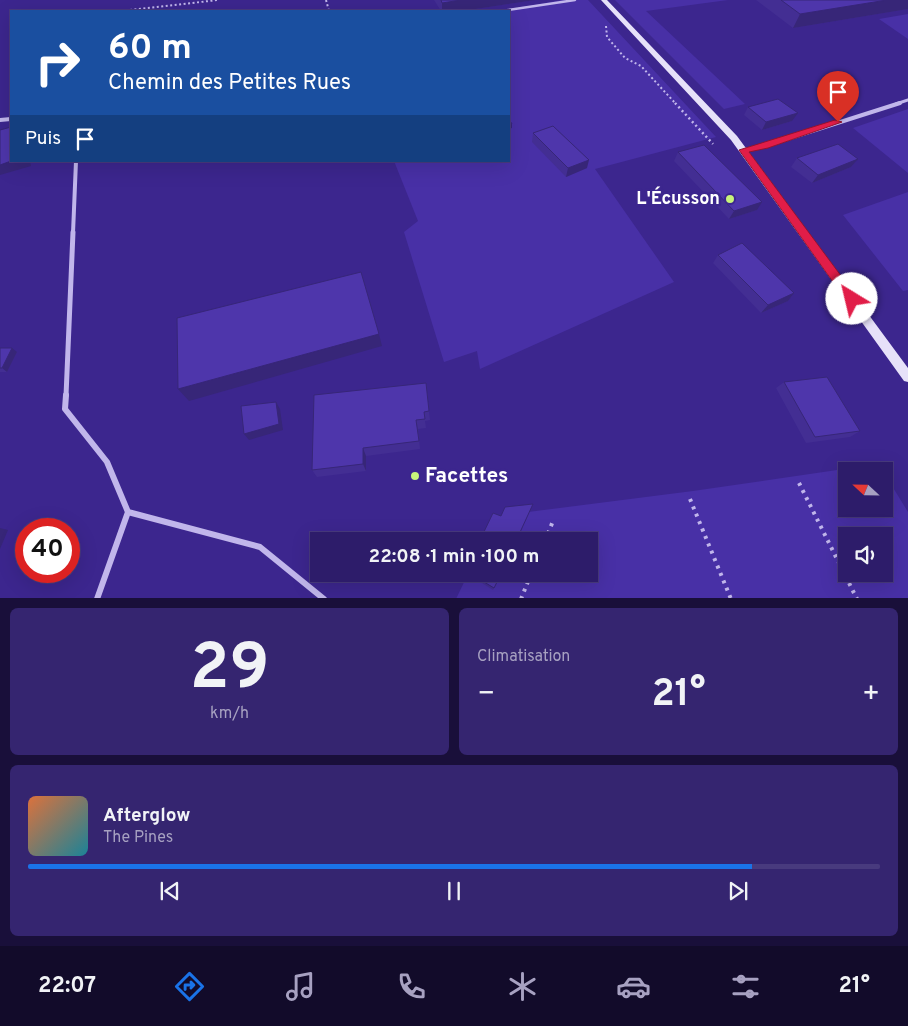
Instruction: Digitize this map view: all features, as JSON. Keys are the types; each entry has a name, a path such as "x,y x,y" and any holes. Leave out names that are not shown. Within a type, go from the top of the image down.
{"street":[{"path":"604,0 744,150 908,377"},
{"path":"744,150 764,146 908,100"},
{"path":"76,162 65,409 107,462 128,512 97,598"},
{"path":"128,512 260,547 324,598"}],"lane":[{"path":"509,10 575,0"}],"path":[{"path":"130,10 218,0"},
{"path":"601,21 608,28 607,37 626,58 641,66 713,144"},
{"path":"799,483 857,598"},
{"path":"690,499 731,598"},
{"path":"549,532 553,521"},
{"path":"521,598 528,582"}],"shaded area":[{"path":"562,0 588,0 716,137 595,169 674,282 480,369 477,351 444,362 404,232 418,221 394,162 510,162 510,10 507,10"},
{"path":"615,0 728,0 646,11 745,104 724,109"},
{"path":"908,14 908,39 879,19"},
{"path":"908,109 908,173 853,128"},
{"path":"908,192 908,290 903,291 843,215"},
{"path":"838,470 838,518 892,518 893,488 908,512 908,598 456,598 464,582 598,582 598,532 489,532 497,516 693,491"}],"building":[{"path":"441,0 461,0 442,3"},
{"path":"781,0 887,0 800,14"},
{"path":"778,99 798,113 766,122 748,107"},
{"path":"553,126 589,160 568,168 533,133"},
{"path":"10,127 10,161 0,165 0,130"},
{"path":"838,144 858,159 818,175 797,158"},
{"path":"704,145 762,202 734,211 678,152"},
{"path":"742,243 794,293 768,305 718,255"},
{"path":"361,272 379,334 178,389 177,318"},
{"path":"0,348 12,348 2,368 0,368"},
{"path":"827,377 860,431 815,437 784,382"},
{"path":"426,383 429,411 424,412 425,419 416,420 419,441 363,448 363,464 312,470 314,395"},
{"path":"276,402 279,424 244,434 241,406"},
{"path":"533,504 520,532 484,532 493,513 501,516 505,507"},
{"path":"484,582 497,582 494,588"}],"place":[{"name":"L'Écusson","path":"730,199"},
{"name":"Facettes","path":"415,476"}],"route":[{"path":"838,122 764,146 744,150 852,299"}]}
